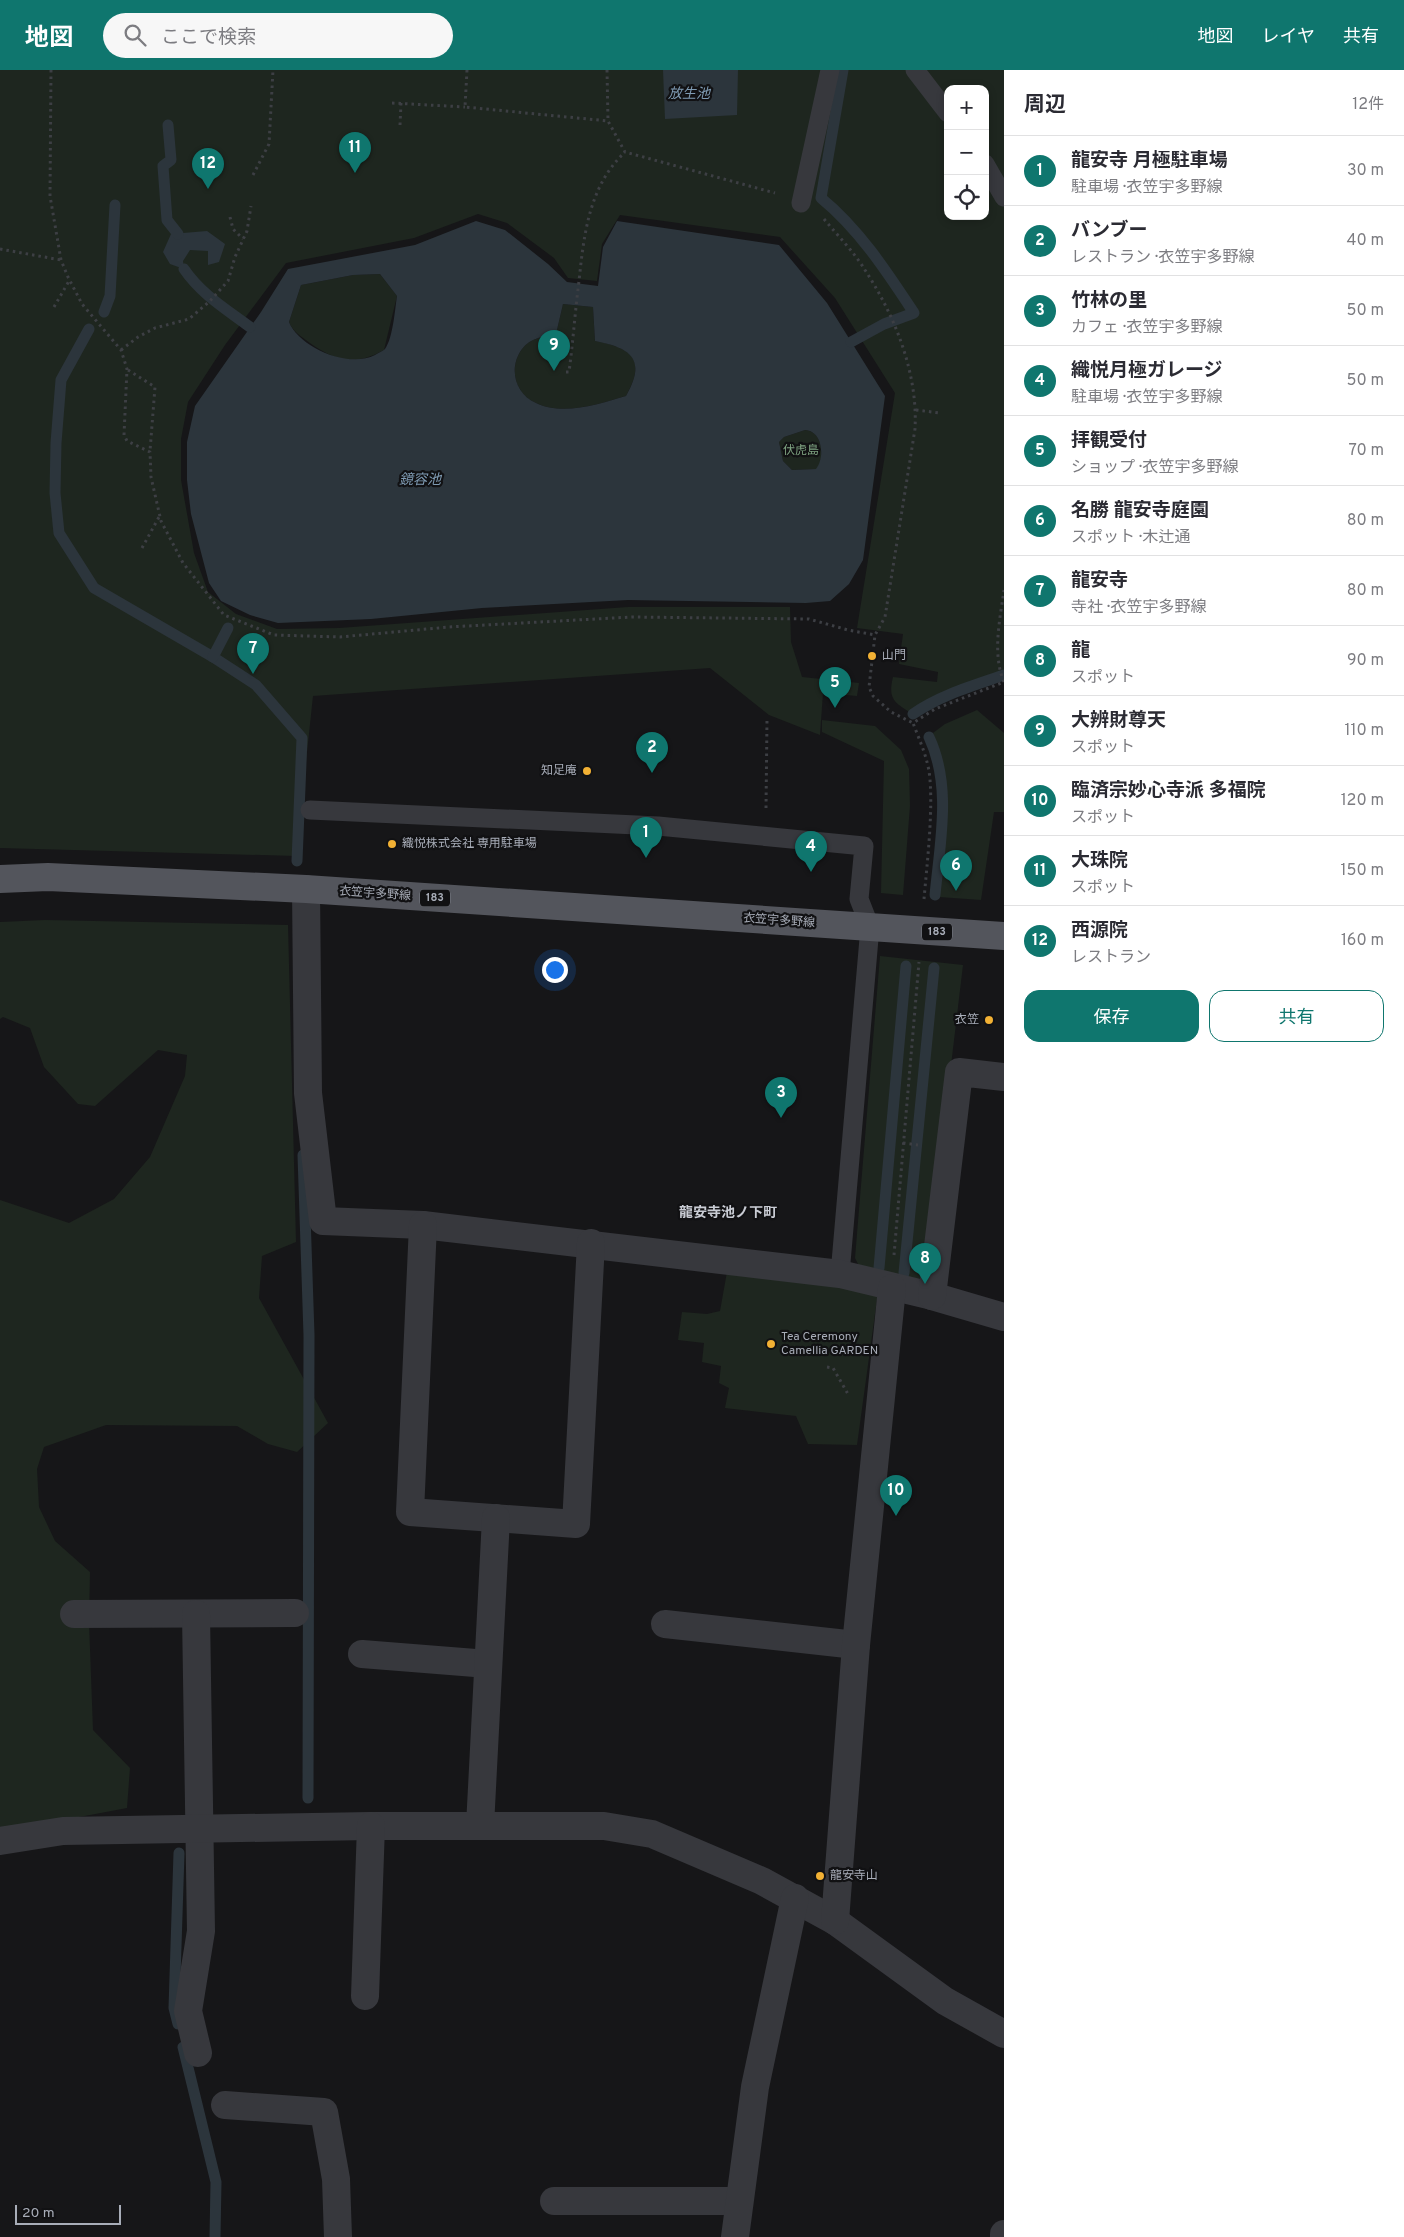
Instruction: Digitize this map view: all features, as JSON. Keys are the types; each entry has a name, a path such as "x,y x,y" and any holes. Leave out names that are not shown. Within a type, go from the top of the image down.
{"main road":[{"name":"衣笠宇多野線","path":"0,879 48,877 306,889 870,927"},
{"name":"183","path":"870,927 1004,936"}],"street":[{"path":"306,889 305,960 308,1094 323,1221 423,1225 591,1243 840,1274 892,1288 932,1296 1004,1317"},
{"path":"932,1296 959,1072 1004,1076"},
{"path":"423,1225 410,1512 576,1524 591,1243"},
{"path":"835,1921 856,1645 892,1288"},
{"path":"480,1826 496,1518"},
{"path":"74,1614 295,1614"},
{"path":"196,1614 201,1931 188,2011 198,2053"},
{"path":"665,1624 856,1645"},
{"path":"362,1654 488,1664"},
{"path":"365,1996 371,1826"},
{"path":"0,1841 63,1831 371,1826 604,1826 652,1834 762,1881 795,1898 835,1921 945,2001 1004,2034"},
{"path":"735,2237 755,2087 795,1898"},
{"path":"225,2105 324,2112 336,2179 338,2237"},
{"path":"554,2200 739,2201"}],"lane":[{"path":"801,203 830,70"},
{"path":"915,70 944,108"},
{"path":"989,171 1004,197"},
{"path":"310,810 658,826 864,846 859,899 870,927 840,1274"}],"path":[{"path":"51,70 50,196 61,260 69,280 91,315 121,350 127,369 124,435 128,441 150,452"},
{"path":"254,175 269,144 273,70"},
{"path":"465,107 468,70"},
{"path":"566,372 570,372 582,244 596,193 612,165 625,152 608,121 606,70"},
{"path":"392,102 608,121"},
{"path":"400,125 402,103"},
{"path":"121,350 138,337 155,328 189,319 210,301 228,281 243,239 251,206"},
{"path":"230,217 233,229 243,239"},
{"path":"0,249 61,260"},
{"path":"54,306 69,280"},
{"path":"890,314 897,326 916,410 885,617 876,635 869,687 873,696 891,712 913,723 925,752 929,772 930,804 923,906"},
{"path":"127,369 155,387 150,452 151,477 160,516 183,563 224,616 274,635 340,637 449,627 632,617 809,619 848,630 876,635"},
{"path":"916,410 940,413"},
{"path":"142,548 160,516"},
{"path":"913,723 935,709 1004,682 1000,673 998,648 1004,590"},
{"path":"766,836 767,720"},
{"path":"892,1288 920,956"}],"green space":[{"path":"0,70 1004,70 1004,673 939,695 911,713 893,699 891,690 893,677 937,682 938,672 899,664 903,634 857,628 895,393 835,298 780,237 620,215 602,244 597,281 568,278 554,258 507,223 478,214 414,238 286,263 225,345 188,402 181,439 181,480 194,553 208,592 236,614 277,629 339,628 628,607 790,607 791,642 802,677 859,683 857,696 823,693 820,735 769,715 710,668 313,696 296,856 0,848"},
{"path":"380,274 397,296 384,350 364,358 346,360 320,349 293,329 289,322 301,285 353,275"},
{"path":"563,304 593,307 595,341 618,347 632,357 635,364 635,373 626,396 581,407 558,409 536,403 523,393 516,380 515,364 518,356 529,342 556,334"},
{"name":"伏虎島","path":"805,430 816,435 819,440 821,446 820,464 817,469 792,470 783,461 779,442 784,437"},
{"path":"977,710 1004,733 1004,812 994,812 981,900 939,897 945,793 939,753 933,733 945,724"},
{"path":"822,720 875,726 901,750 909,769 910,806 903,895 881,893 884,761 822,732"},
{"path":"45,920 288,925 296,1242 262,1256 259,1298 328,1423 297,1452 268,1444 237,1426 106,1425 44,1447 37,1469 39,1507 55,1541 90,1572 89,1622 93,1730 130,1768 127,1808 0,1832 0,1200 69,1223 114,1199 150,1157 185,1076 187,1055 158,1050 95,1106 78,1104 44,1067 30,1028 3,1017 0,1019 0,922"},
{"path":"880,956 963,965 925,1283 859,1266 855,1258"},
{"path":"727,1272 878,1292 857,1445 808,1444 796,1416 725,1408 729,1388 719,1383 721,1366 702,1362 704,1343 678,1340 682,1312 707,1314 720,1311"}],"water":[{"name":"放生池","path":"663,70 738,70 737,115 665,119"},
{"name":"鏡容池","path":"476,221 505,230 548,264 567,282 598,286 603,247 617,221 779,245 827,303 885,396 863,560 849,584 830,601 806,603 628,600 482,608 371,619 278,623 250,615 221,601 209,583 191,514 187,480 187,442 195,406 261,312 288,269 415,245","holes":["380,274 397,296 390,338 385,349 364,359 339,357 313,347 294,331 289,322 301,285 353,275","563,304 593,307 595,341 618,347 632,357 635,364 635,373 626,396 569,409 547,407 529,399 523,393 516,380 515,364 518,356 529,342 556,334","805,430 816,435 821,446 821,458 816,469 792,470 783,461 779,442 784,437"]},
{"path":"207,231 225,244 219,262 208,265 208,251 190,250 183,261 184,269 170,264 163,252 171,234"}],"waterway":[{"path":"843,70 821,198 860,237 914,313 884,324 851,342"},
{"path":"168,125 171,160 163,166 167,220 178,234"},
{"path":"104,312 110,296 115,205"},
{"path":"184,269 206,294 250,327"},
{"path":"89,329 61,380 56,443 55,493 59,533 94,588 213,657 256,685 302,738 297,861"},
{"path":"213,657 228,628"},
{"path":"913,714 946,696 1004,675"},
{"path":"929,737 936,756 942,795 941,835 935,895"},
{"path":"879,1268 906,966"},
{"path":"904,1273 934,968"},
{"path":"303,1155 309,1335 308,1798"},
{"path":"178,2024 174,2008 179,1853"},
{"path":"183,2047 216,2182 215,2237"}],"place":[{"name":"大珠院","path":"355,173"},
{"name":"西源院","path":"208,189"},
{"name":"大辨財尊天","path":"554,371"},
{"name":"山門","path":"872,656"},
{"name":"龍安寺","path":"253,674"},
{"name":"拝観受付","path":"835,708"},
{"name":"知足庵","path":"587,771"},
{"name":"バンブー","path":"652,773"},
{"name":"織悦株式会社 専用駐車場","path":"392,844"},
{"name":"龍安寺 月極駐車場","path":"646,858"},
{"name":"織悦月極ガレージ","path":"811,872"},
{"name":"名勝 龍安寺庭園","path":"956,891"},
{"name":"衣笠","path":"989,1020"},
{"name":"竹林の里","path":"781,1118"},
{"name":"龍","path":"925,1284"},
{"name":"Tea Ceremony Camellia GARDEN","path":"771,1344"},
{"name":"臨済宗妙心寺派 多福院","path":"896,1516"},
{"name":"龍安寺山","path":"820,1876"}],"district":[{"name":"龍安寺池ノ下町","path":"728,1213"}]}
